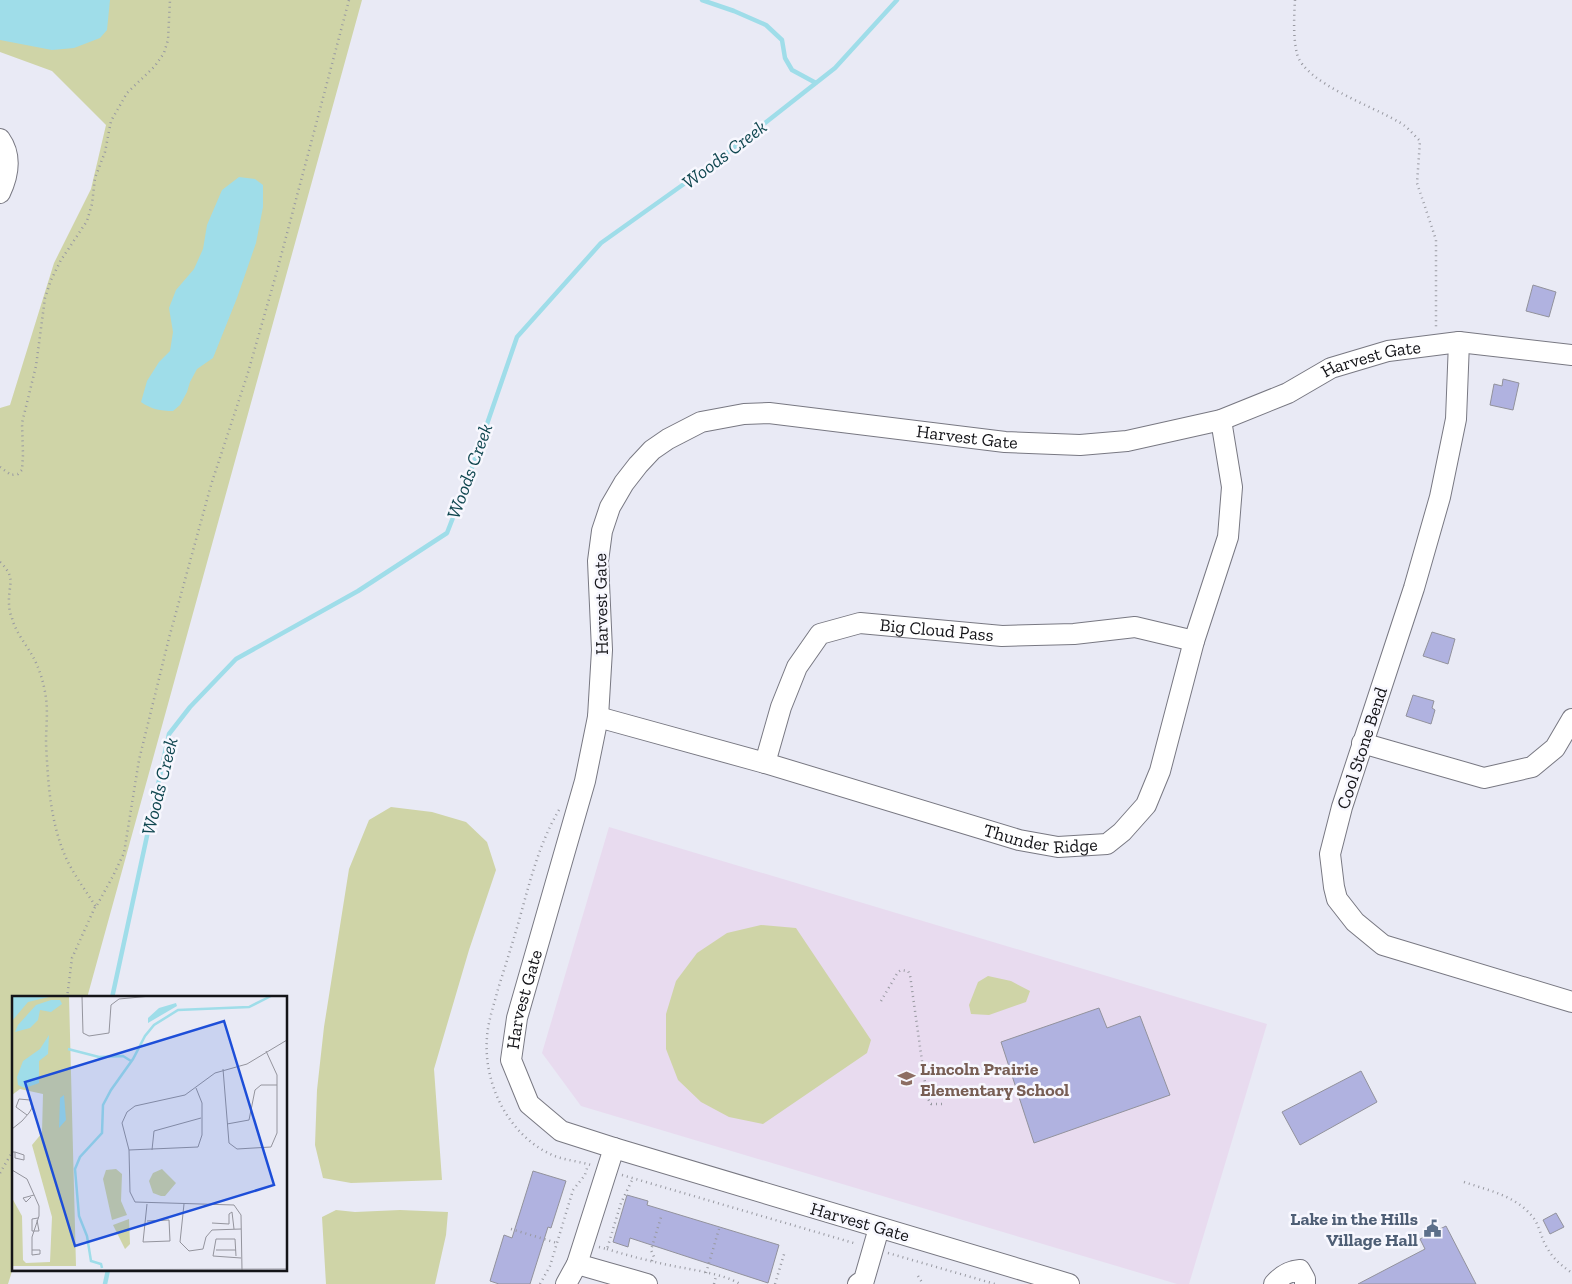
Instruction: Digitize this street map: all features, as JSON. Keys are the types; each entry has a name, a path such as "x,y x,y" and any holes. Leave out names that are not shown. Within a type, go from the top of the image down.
{"street":[{"path":"0,139 5,147 9,163 6,180 0,193"},
{"name":"Harvest Gate","path":"1070,1284 561,1131 529,1104 511,1060 516,1018 585,781 598,717 602,650 598,561 602,531 610,507 624,483 652,450 668,439 701,422 744,414 769,413 1005,442 1080,445 1127,441 1222,420 1288,393 1331,368 1388,351 1459,342 1572,354"},
{"name":"Cool Stone Bend","path":"1459,342 1456,419 1440,497 1414,588 1342,808 1330,854 1334,887 1337,899 1355,922 1383,945 1572,1002"},
{"name":"Thunder Ridge","path":"598,717 765,763 1019,840 1058,847 1107,844 1122,832 1146,805 1160,771 1194,642 1228,537 1232,487 1222,420"},
{"name":"Big Cloud Pass","path":"765,763 781,707 796,667 820,634 860,624 1002,636 1074,634 1135,627 1194,642"},
{"path":"1362,743 1484,778 1532,767 1555,748 1572,719"},
{"path":"566,1284 577,1264 614,1148"},
{"path":"858,1284 864,1280 879,1228"},
{"path":"577,1264 647,1284"},
{"path":"1274,1284 1279,1278 1290,1271 1300,1270 1306,1279 1306,1284"}],"path":[{"path":"0,467 11,474 18,474 22,470 22,422 36,366 45,298 61,260 87,221 92,204 95,178 105,152 111,121 127,93 155,66 164,53 168,40 170,0"},
{"path":"67,996 72,958 124,853 139,760 171,629 205,504 239,402 274,281 349,0"},
{"path":"1295,0 1294,26 1298,55 1307,70 1342,94 1399,122 1420,141 1417,183 1436,240 1436,345"},
{"path":"0,562 7,569 11,585 9,603 12,621 32,655 46,697 49,789 57,833 67,860 96,907"},
{"path":"560,807 544,838 493,1008 487,1037 487,1063 494,1089 505,1114 524,1136 552,1155 995,1284"},
{"path":"881,1001 898,972 902,970 908,971 927,1097 931,1104 946,1104"},
{"path":"0,1173 12,1152"},
{"path":"540,1284 550,1266 573,1190 585,1175 588,1164"},
{"path":"607,1249 621,1203 633,1178"},
{"path":"1464,1182 1492,1190 1518,1203 1535,1221 1544,1242 1557,1263 1572,1274"},
{"path":"652,1262 654,1257 651,1250 662,1214"},
{"path":"511,1229 557,1243"},
{"path":"706,1273 719,1230"},
{"path":"593,1245 652,1262 706,1273 736,1281 740,1284"},
{"path":"775,1284 785,1251"},
{"path":"714,1284 716,1276"},
{"path":"918,1276 923,1284"}],"shaded area":[{"name":"Lincoln Prairie Elementary School","path":"609,827 1267,1024 1189,1284 1177,1284 581,1106 542,1053"}],"green space":[{"path":"0,0 362,0 88,996 12,996 12,1271 8,1284 0,1284 0,408 10,405 54,263 91,189 106,125 52,71 0,52"},
{"path":"391,807 432,812 466,822 487,842 496,870 469,950 434,1069 442,1180 351,1183 323,1178 315,1145 317,1090 324,1027 349,869 369,820"},
{"path":"761,925 796,928 871,1040 867,1053 763,1124 729,1117 701,1102 678,1080 666,1049 666,1014 676,981 697,953 727,933"},
{"path":"988,976 1011,981 1030,991 1026,1002 989,1015 971,1014 969,1005 978,982"},
{"path":"336,1210 355,1212 400,1210 448,1212 446,1235 435,1284 326,1284 322,1217"}],"water":[{"path":"0,0 110,0 107,30 100,38 74,48 52,50 0,40"},
{"path":"239,177 255,179 263,185 263,207 256,243 237,298 213,358 197,369 180,405 173,411 152,408 141,402 147,381 159,362 170,351 173,332 169,308 176,290 194,269 203,249 207,225 222,190"}],"building":[{"path":"1533,285 1556,292 1549,317 1526,311"},
{"path":"1503,379 1519,383 1513,410 1490,405 1494,384 1502,386"},
{"path":"1432,632 1455,639 1448,664 1423,656"},
{"path":"1413,695 1434,701 1432,708 1435,710 1431,724 1406,716"},
{"path":"1099,1008 1107,1028 1140,1016 1170,1095 1034,1143 1001,1042"},
{"path":"1361,1071 1377,1102 1300,1145 1282,1112"},
{"path":"533,1171 566,1181 551,1228 548,1227 530,1284 499,1284 490,1281 504,1235 512,1238"},
{"path":"627,1195 648,1201 647,1205 779,1245 768,1283 630,1238 628,1247 613,1242"},
{"path":"1556,1213 1564,1227 1550,1234 1543,1220"},
{"path":"1446,1226 1476,1284 1358,1284 1425,1249 1420,1239"}],"waterway":[{"path":"702,0 766,25 782,40 785,58 792,70 816,83"},
{"name":"Woods Creek","path":"112,996 169,734 190,707 236,659 358,591 447,533 468,479 517,337 601,243 719,159 835,68 897,0"},
{"name":"Woods Creek","path":"105,1284 108,1272"}],"place":[{"name":"Lincoln Prairie Elementary School","path":"906,1079"},
{"name":"Lake in the Hills Village Hall","path":"1432,1229"}]}
